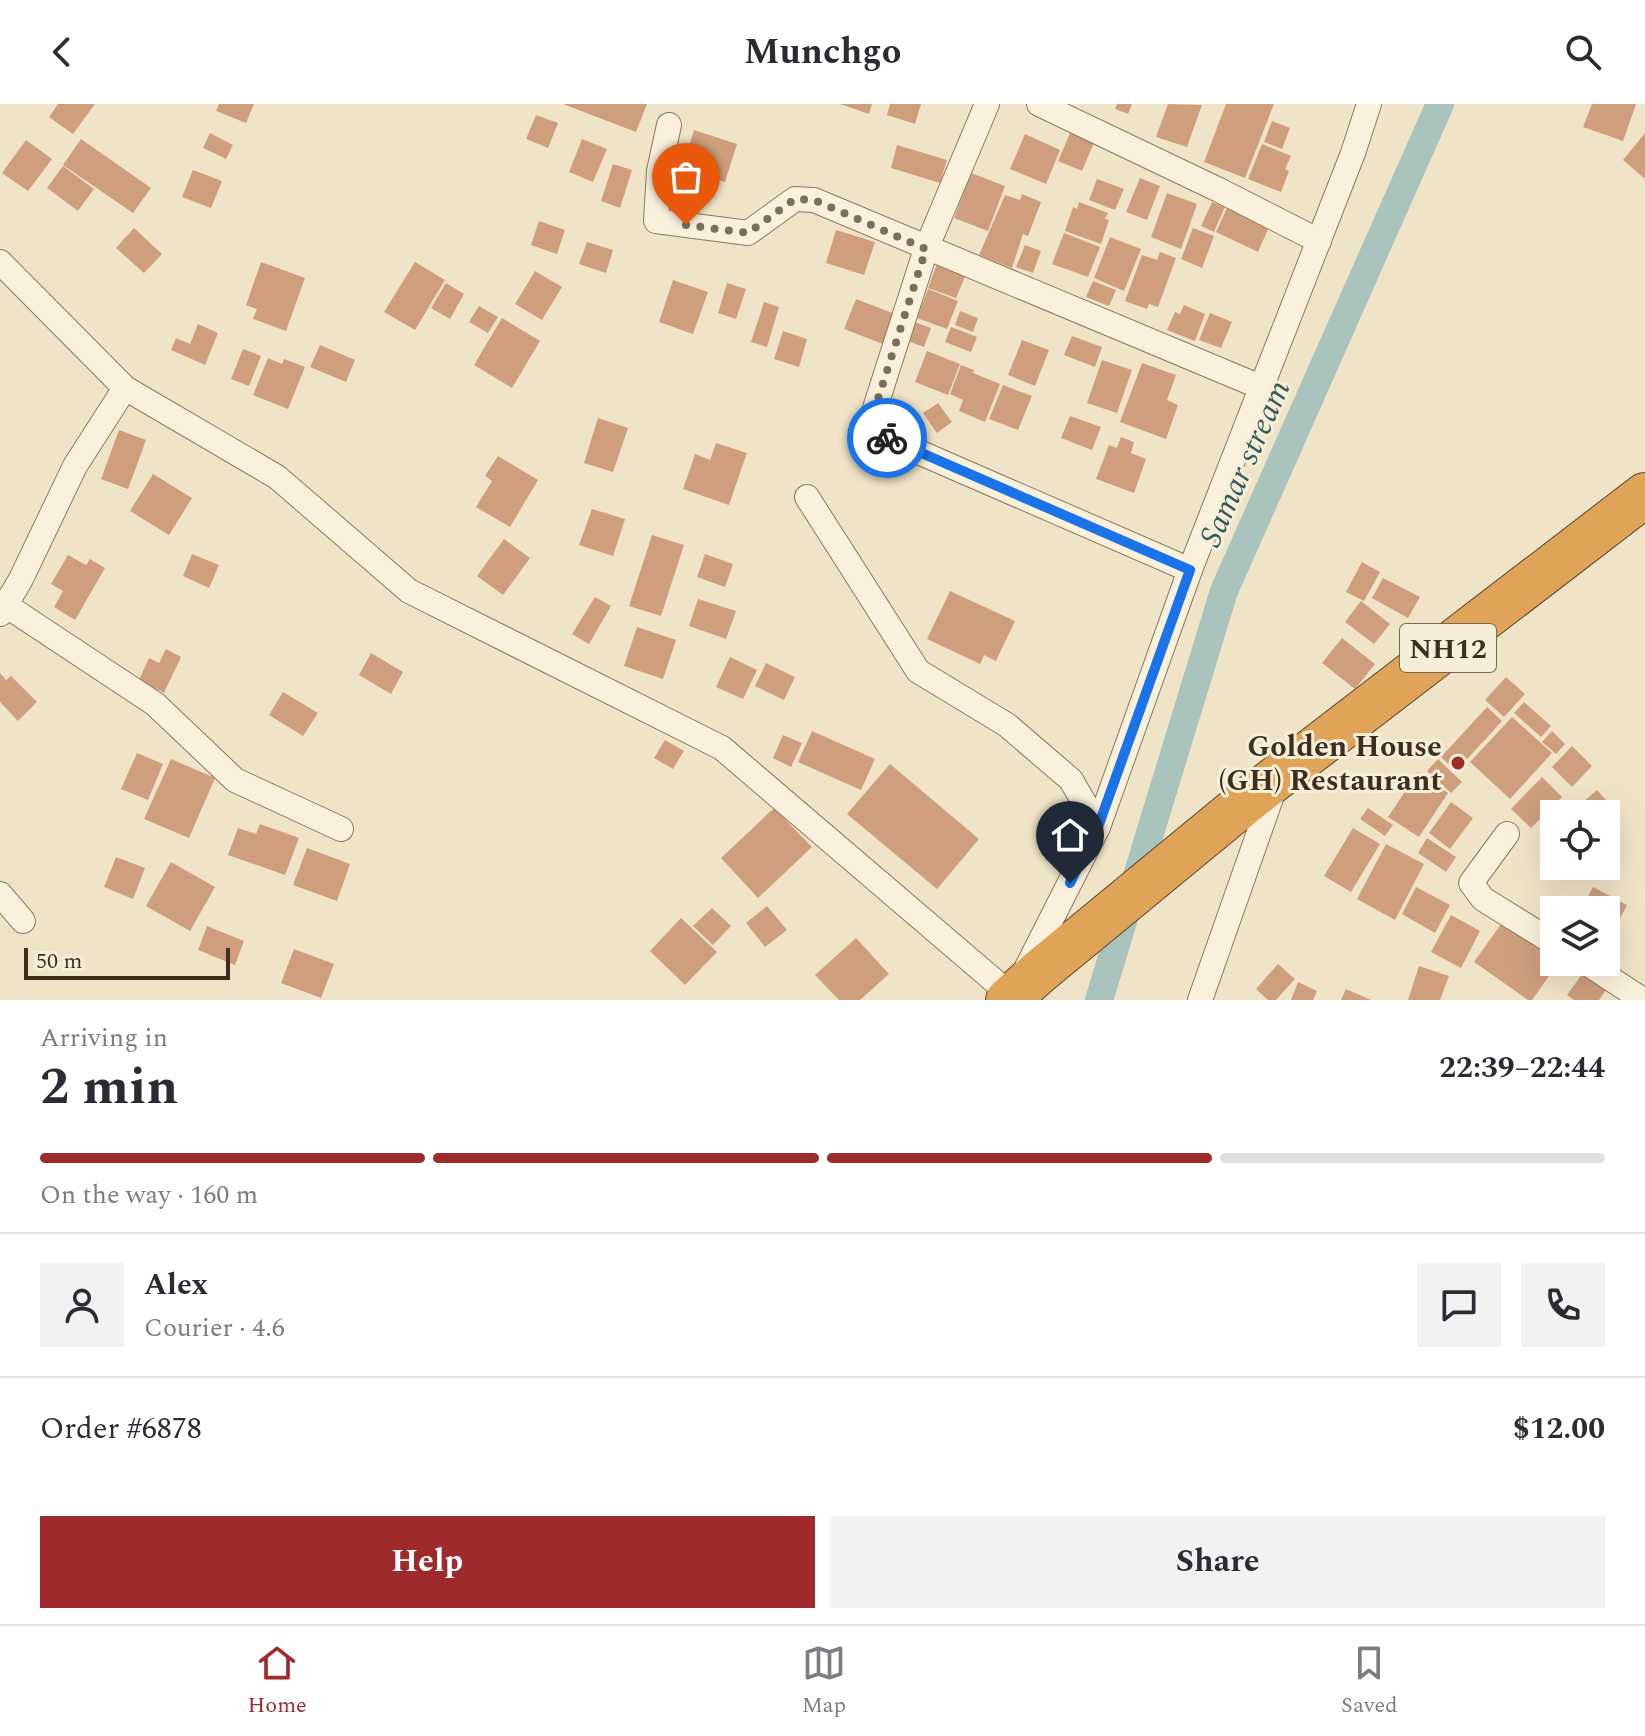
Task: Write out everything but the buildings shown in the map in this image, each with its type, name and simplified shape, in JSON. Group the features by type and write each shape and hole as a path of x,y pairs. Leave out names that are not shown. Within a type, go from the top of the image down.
{"highway":[{"name":"NH12","path":"1019,992 1263,788 1645,495"}],"street":[{"path":"987,104 926,249 868,430 1190,570"},
{"path":"1039,104 1319,241"},
{"path":"0,262 125,388 277,477 409,591 722,748 1019,992 1098,827 1190,570 1263,388 1369,104"},
{"path":"669,125 659,171 656,221 748,233 795,199 814,200 1263,388"},
{"path":"125,388 75,466 3,610 155,704 235,780 341,829"},
{"path":"807,497 918,671 1007,725 1071,780 1098,827"},
{"path":"1200,1000 1263,788"},
{"path":"1507,834 1471,883 1483,899 1540,934"},
{"path":"0,894 23,921"},
{"path":"1606,976 1643,1000"}],"waterway":[{"name":"Samar stream","path":"1099,1000 1224,591 1440,104"}],"way so far":[{"path":"686,225 748,233 795,199 814,200 926,249 868,430 887,438"}],"place":[{"name":"Golden House (GH) Restaurant","path":"1458,763"}],"route":[{"path":"887,438 1190,570 1098,827 1070,883"}]}
